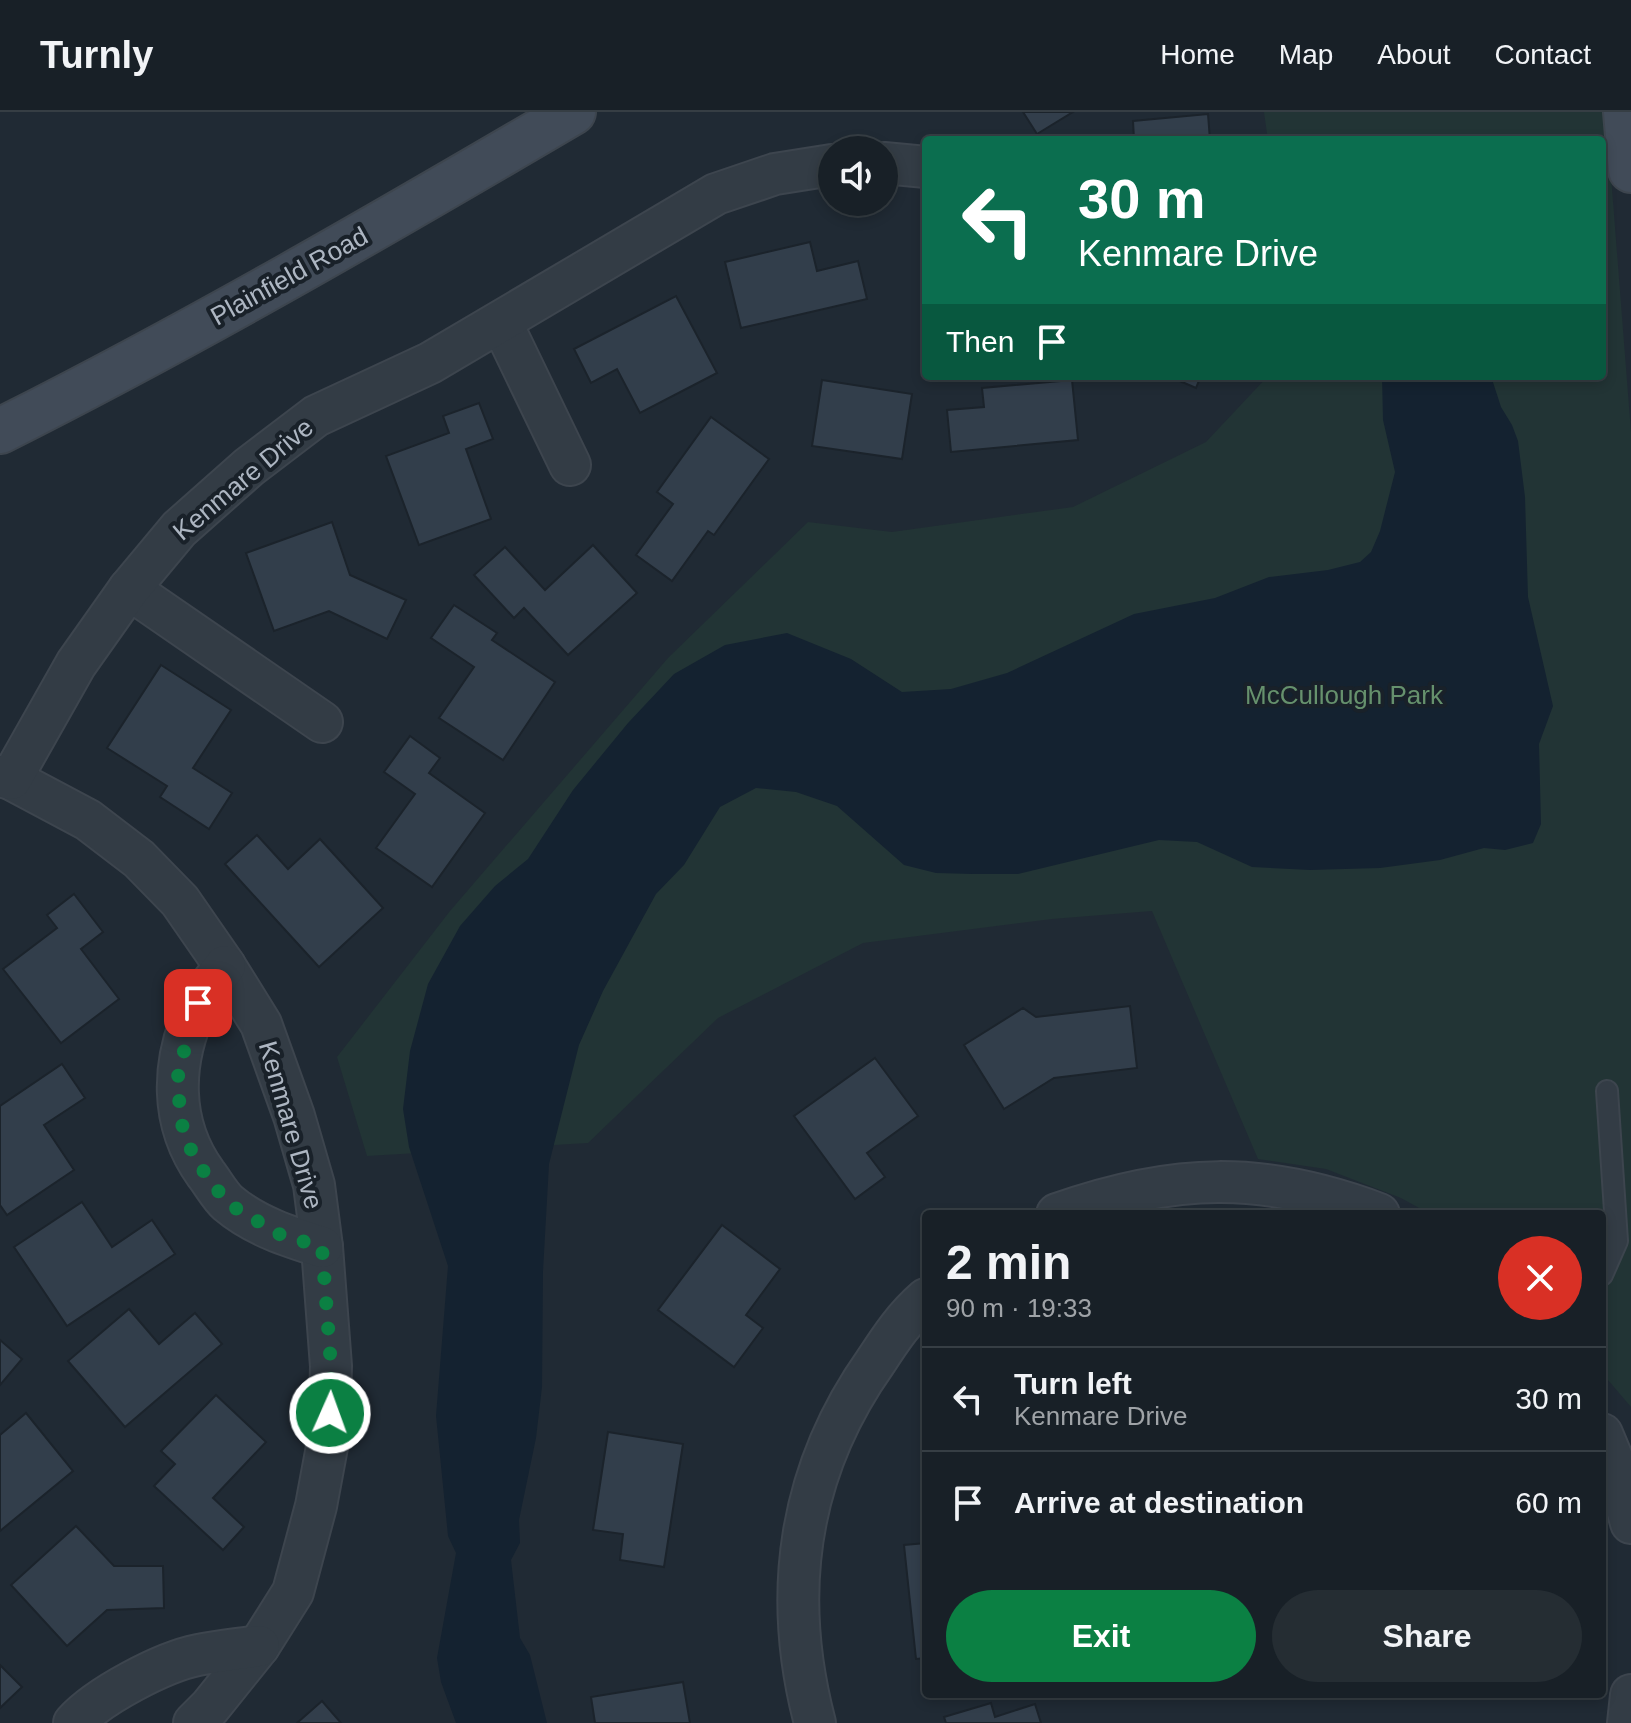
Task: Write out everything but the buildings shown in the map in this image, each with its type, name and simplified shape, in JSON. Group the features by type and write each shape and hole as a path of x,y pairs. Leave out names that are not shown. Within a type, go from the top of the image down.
{"main road":[{"name":"Plainfield Road","path":"0,431 97,383 573,112"},
{"path":"1626,112 1631,170"}],"street":[{"path":"898,164 922,167"},
{"name":"Kenmare Drive","path":"194,1723 259,1646 293,1592 316,1506 329,1436 331,1366 314,1185 294,1116 261,1024 180,901 139,859 88,820 6,777 76,664 129,589 179,529 249,467 316,416 430,363 716,194 775,174 818,167"},
{"path":"501,322 570,465"},
{"path":"129,589 322,722"},
{"name":"Kenmare Drive","path":"225,966 198,1003 187,1032 178,1072 180,1119 194,1158 227,1203 279,1234 322,1247"},
{"path":"1069,1210 1125,1192 1203,1182 1242,1182 1318,1194 1367,1210"},
{"path":"815,1723 803,1669 797,1587 805,1521 815,1481 843,1413 862,1381 909,1314 922,1303"},
{"path":"1606,1444 1631,1523"},
{"path":"74,1723 136,1679 195,1655 259,1646"},
{"path":"1628,1723 1631,1695"}],"lane":[{"path":"1606,1266 1617,1241 1607,1091"}],"green space":[{"name":"McCullough Park","path":"1264,112 1606,112 1631,432 1631,1407 1606,1378 1606,1210 1423,1210 1401,1198 1326,1169 1258,1159 1152,911 1052,919 863,943 718,1018 588,1143 367,1156 337,1057 450,911 668,658 808,522 892,532 1073,507 1206,442 1264,380 1606,380 1606,136 1267,136"}],"water":[{"path":"1382,380 1492,380 1501,407 1518,441 1525,497 1528,597 1553,706 1539,744 1541,824 1533,843 1505,850 1484,848 1440,860 1380,868 1310,870 1252,867 1197,842 1159,840 1018,874 936,873 904,865 837,806 796,792 756,788 720,807 684,865 656,894 603,991 579,1045 549,1164 543,1271 542,1387 536,1438 519,1520 520,1543 511,1560 520,1638 530,1655 547,1723 456,1723 441,1682 437,1658 456,1553 448,1536 436,1416 448,1266 409,1147 403,1109 410,1051 428,984 460,926 495,886 528,859 573,790 628,723 674,674 725,645 787,633 851,659 902,692 951,689 1007,673 1134,614 1215,598 1269,577 1328,570 1360,562 1371,552 1380,531 1395,472 1383,420"}],"route":[{"path":"198,1003 187,1032 178,1072 180,1119 194,1158 227,1203 279,1234 322,1247 331,1366 330,1413"}]}
